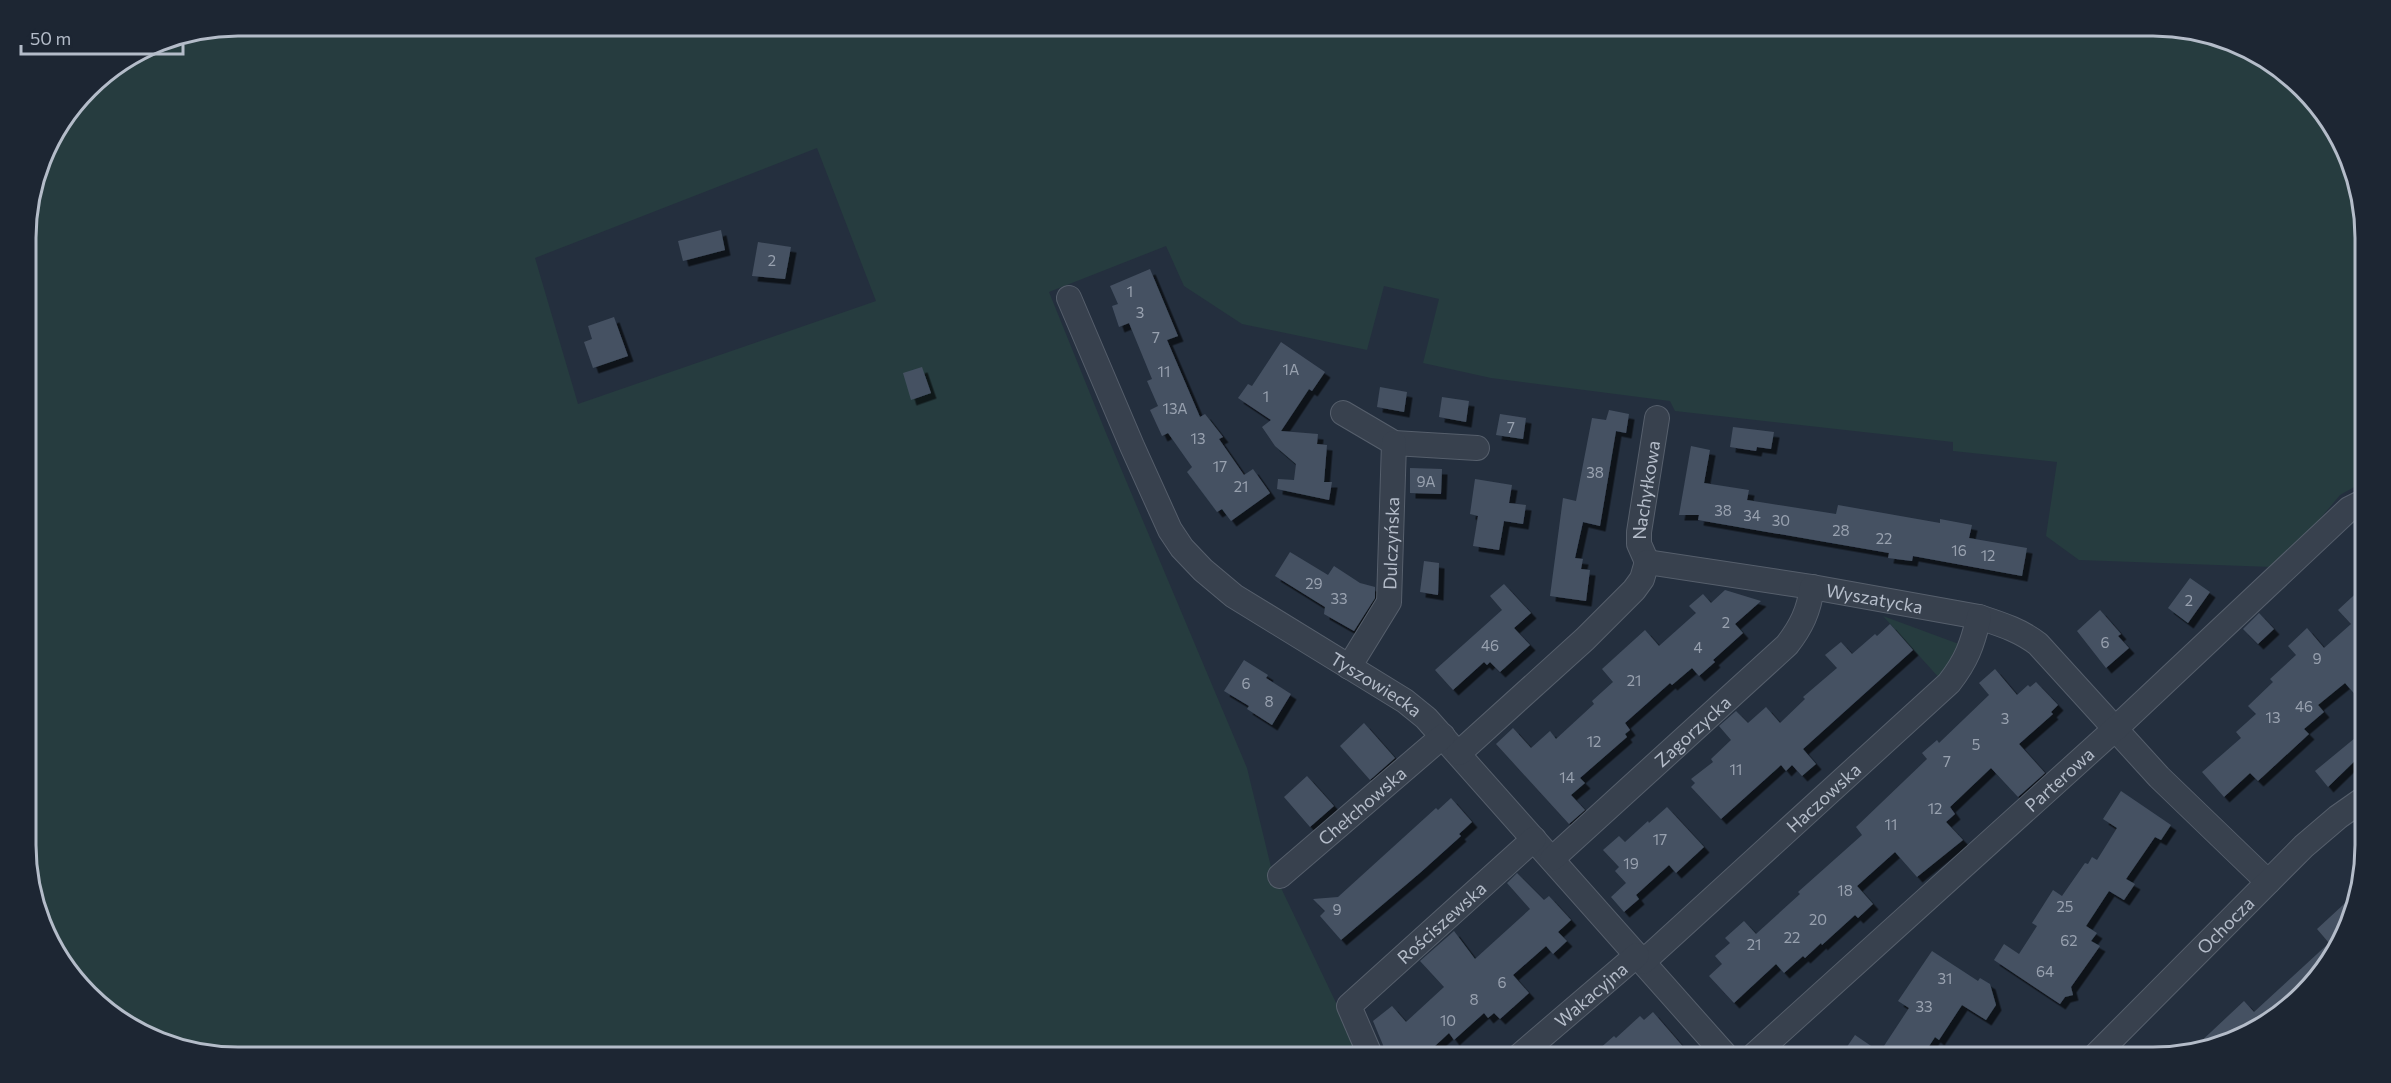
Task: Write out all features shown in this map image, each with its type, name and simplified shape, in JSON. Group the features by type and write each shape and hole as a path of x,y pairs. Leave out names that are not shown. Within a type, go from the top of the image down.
{"street":[{"name":"Tyszowiecka","path":"1069,298 1132,446 1170,530 1182,548 1203,570 1234,596 1405,701 1451,744 1718,1047"},
{"path":"1344,413 1394,443 1477,448"},
{"name":"Nachyłkowa","path":"1647,562 1639,544 1639,532 1657,418"},
{"name":"Dulczyńska","path":"1349,668 1389,602 1394,443"},
{"name":"Parterowa","path":"1763,1047 2115,729 2349,509 2355,506"},
{"path":"1451,744 1584,639 1634,590 1642,579 1647,562"},
{"name":"Wyszatycka","path":"1647,562 1812,587 1979,617 2018,631 2038,644 2159,777 2268,882"},
{"name":"Zagorzycka","path":"1552,859 1787,645 1800,629 1806,615 1812,587"},
{"name":"Haczowska","path":"1640,959 1949,683 1963,665 1972,647 1979,617"},
{"name":"Chełchowska","path":"1280,876 1451,744"},
{"name":"Ochocza","path":"2104,1047 2304,846 2355,806"},
{"name":"Rościszewska","path":"1367,1047 1349,1006 1534,839"},
{"name":"Wakacyjna","path":"1530,1047 1640,959"}],"green space":[{"path":"225,36 2153,36 2192,40 2230,51 2276,78 2296,95 2313,115 2340,161 2353,212 2355,238 2355,487 2340,495 2314,526 2272,567 2079,560 2046,536 2057,462 1953,451 1953,442 1675,411 1670,401 1491,378 1423,363 1439,299 1384,286 1367,350 1242,324 1184,286 1166,246 1049,292 1247,768 1271,867 1357,1047 238,1047 186,1040 161,1032 137,1020 95,988 63,946 51,922 38,871 36,845 36,225 43,186 51,161 63,137 95,95 137,63 161,51 186,43","holes":["817,148 876,301 578,404 535,258"]},
{"path":"1883,616 1967,647 1942,681"}],"building":[{"path":"721,230 725,250 683,261 678,241"},
{"path":"758,242 791,247 785,279 752,276"},
{"path":"1150,269 1178,336 1167,340 1200,417 1205,414 1223,437 1219,439 1244,475 1253,469 1270,493 1231,521 1222,509 1217,512 1187,472 1192,467 1168,433 1162,436 1150,410 1158,406 1147,381 1152,379 1129,323 1119,327 1112,306 1118,304 1110,286"},
{"path":"614,317 628,356 593,368 584,342 592,339 588,326"},
{"path":"1281,342 1325,372 1312,391 1309,389 1281,431 1318,434 1317,444 1327,445 1324,482 1332,482 1329,500 1277,489 1278,479 1294,480 1296,464 1275,446 1262,427 1271,420 1238,398 1248,384 1252,386"},
{"path":"922,367 931,393 911,400 903,373"},
{"path":"1380,387 1407,392 1404,412 1377,407"},
{"path":"1442,397 1469,401 1466,422 1439,417"},
{"path":"1609,410 1629,414 1626,433 1616,431 1600,526 1583,522 1575,558 1583,559 1581,569 1590,570 1586,601 1550,596 1563,498 1576,501 1592,418 1606,420"},
{"path":"1500,414 1526,418 1523,439 1496,435"},
{"path":"1733,427 1774,432 1771,449 1757,447 1756,451 1730,447"},
{"path":"1691,446 1710,450 1704,483 1749,490 1747,500 1836,514 1838,505 1940,523 1940,519 1972,525 1969,538 2027,548 2022,576 1913,556 1912,561 1888,558 1889,553 1698,520 1699,515 1679,515"},
{"path":"1410,468 1442,469 1441,494 1410,493"},
{"path":"1475,479 1512,485 1509,503 1526,505 1523,524 1504,521 1499,550 1473,546 1478,516 1470,514"},
{"path":"1290,552 1328,575 1334,566 1360,583 1375,587 1375,598 1354,631 1324,614 1325,607 1275,576"},
{"path":"1424,561 1439,563 1438,595 1420,592"},
{"path":"2190,578 2210,592 2188,623 2168,608"},
{"path":"1504,584 1531,613 1514,628 1530,645 1500,672 1490,662 1487,665 1484,662 1453,690 1435,670 1502,610 1490,596"},
{"path":"1725,590 1761,601 1735,624 1743,633 1699,676 1692,668 1672,685 1670,683 1625,723 1630,730 1625,734 1627,737 1580,778 1585,783 1571,795 1585,810 1569,824 1496,744 1513,728 1531,748 1550,731 1556,739 1594,704 1592,701 1613,682 1602,669 1645,630 1659,646 1696,613 1689,606 1703,594 1711,603"},
{"path":"2355,594 2355,694 2345,683 2318,705 2324,712 2304,729 2309,734 2258,781 2250,773 2224,797 2202,772 2241,738 2236,732 2256,714 2248,706 2273,682 2270,679 2296,655 2288,646 2307,628 2324,648 2351,624 2338,610"},
{"path":"2100,610 2121,634 2118,636 2129,648 2106,668 2077,631"},
{"path":"2259,613 2274,629 2258,644 2243,629"},
{"path":"1890,624 1913,650 1803,749 1816,764 1802,776 1792,765 1786,771 1781,765 1721,819 1691,787 1695,783 1691,779 1713,762 1711,759 1731,740 1719,726 1736,711 1748,723 1766,707 1780,723 1805,699 1803,697 1837,668 1825,655 1841,642 1852,654"},
{"path":"1244,660 1268,675 1266,678 1291,694 1272,725 1247,709 1249,706 1224,691"},
{"path":"1995,669 2017,695 2028,685 2030,687 2036,682 2058,705 2051,712 2053,714 2019,744 2045,773 2018,797 1991,768 1950,807 1955,814 1946,822 1963,840 1917,877 1895,852 1857,886 1873,904 1858,918 1855,915 1822,945 1821,943 1805,958 1803,956 1784,973 1776,964 1734,1003 1709,976 1722,964 1715,956 1730,943 1725,938 1744,921 1756,934 1800,894 1798,892 1862,835 1856,827 1927,759 1922,753 1937,740 1939,743 1989,695 1979,683"},
{"path":"1364,723 1395,758 1370,780 1340,746"},
{"path":"2355,738 2355,761 2328,787 2315,771"},
{"path":"1307,776 1334,806 1310,827 1284,797"},
{"path":"2121,791 2171,825 2161,840 2155,837 2126,879 2135,884 2124,900 2109,891 2086,926 2097,933 2091,941 2100,946 2071,987 2073,995 2065,997 2060,1004 1994,960 2004,944 2019,954 2037,926 2032,923 2053,890 2062,896 2085,863 2088,864 2092,857 2097,860 2117,828 2103,819"},
{"path":"1451,798 1472,822 1459,834 1461,836 1341,940 1320,916 1325,911 1313,899 1338,897 1436,808 1438,810"},
{"path":"1667,807 1704,847 1676,873 1669,865 1636,895 1639,899 1624,912 1611,897 1626,883 1615,871 1619,867 1603,850 1619,836 1625,842"},
{"path":"1517,873 1544,900 1549,896 1571,920 1558,932 1567,941 1553,954 1546,946 1513,975 1529,993 1500,1019 1494,1013 1488,1018 1484,1013 1454,1040 1449,1033 1434,1047 1384,1047 1373,1021 1392,1006 1406,1022 1444,987 1420,961 1454,931 1475,959 1530,909 1507,883"},
{"path":"2346,902 2340,922 2328,946 2296,988 2254,1020 2202,1040 2244,1001 2254,1012 2329,943 2317,929"},
{"path":"1932,951 1978,981 1980,978 1990,984 1996,1005 1986,1020 1962,1005 1939,1040 1935,1037 1928,1047 1883,1047 1909,1008 1898,1001"},
{"path":"1653,1012 1683,1047 1601,1047 1614,1036 1616,1038 1640,1016 1644,1020"},
{"path":"1855,1035 1873,1047 1847,1047"}]}
